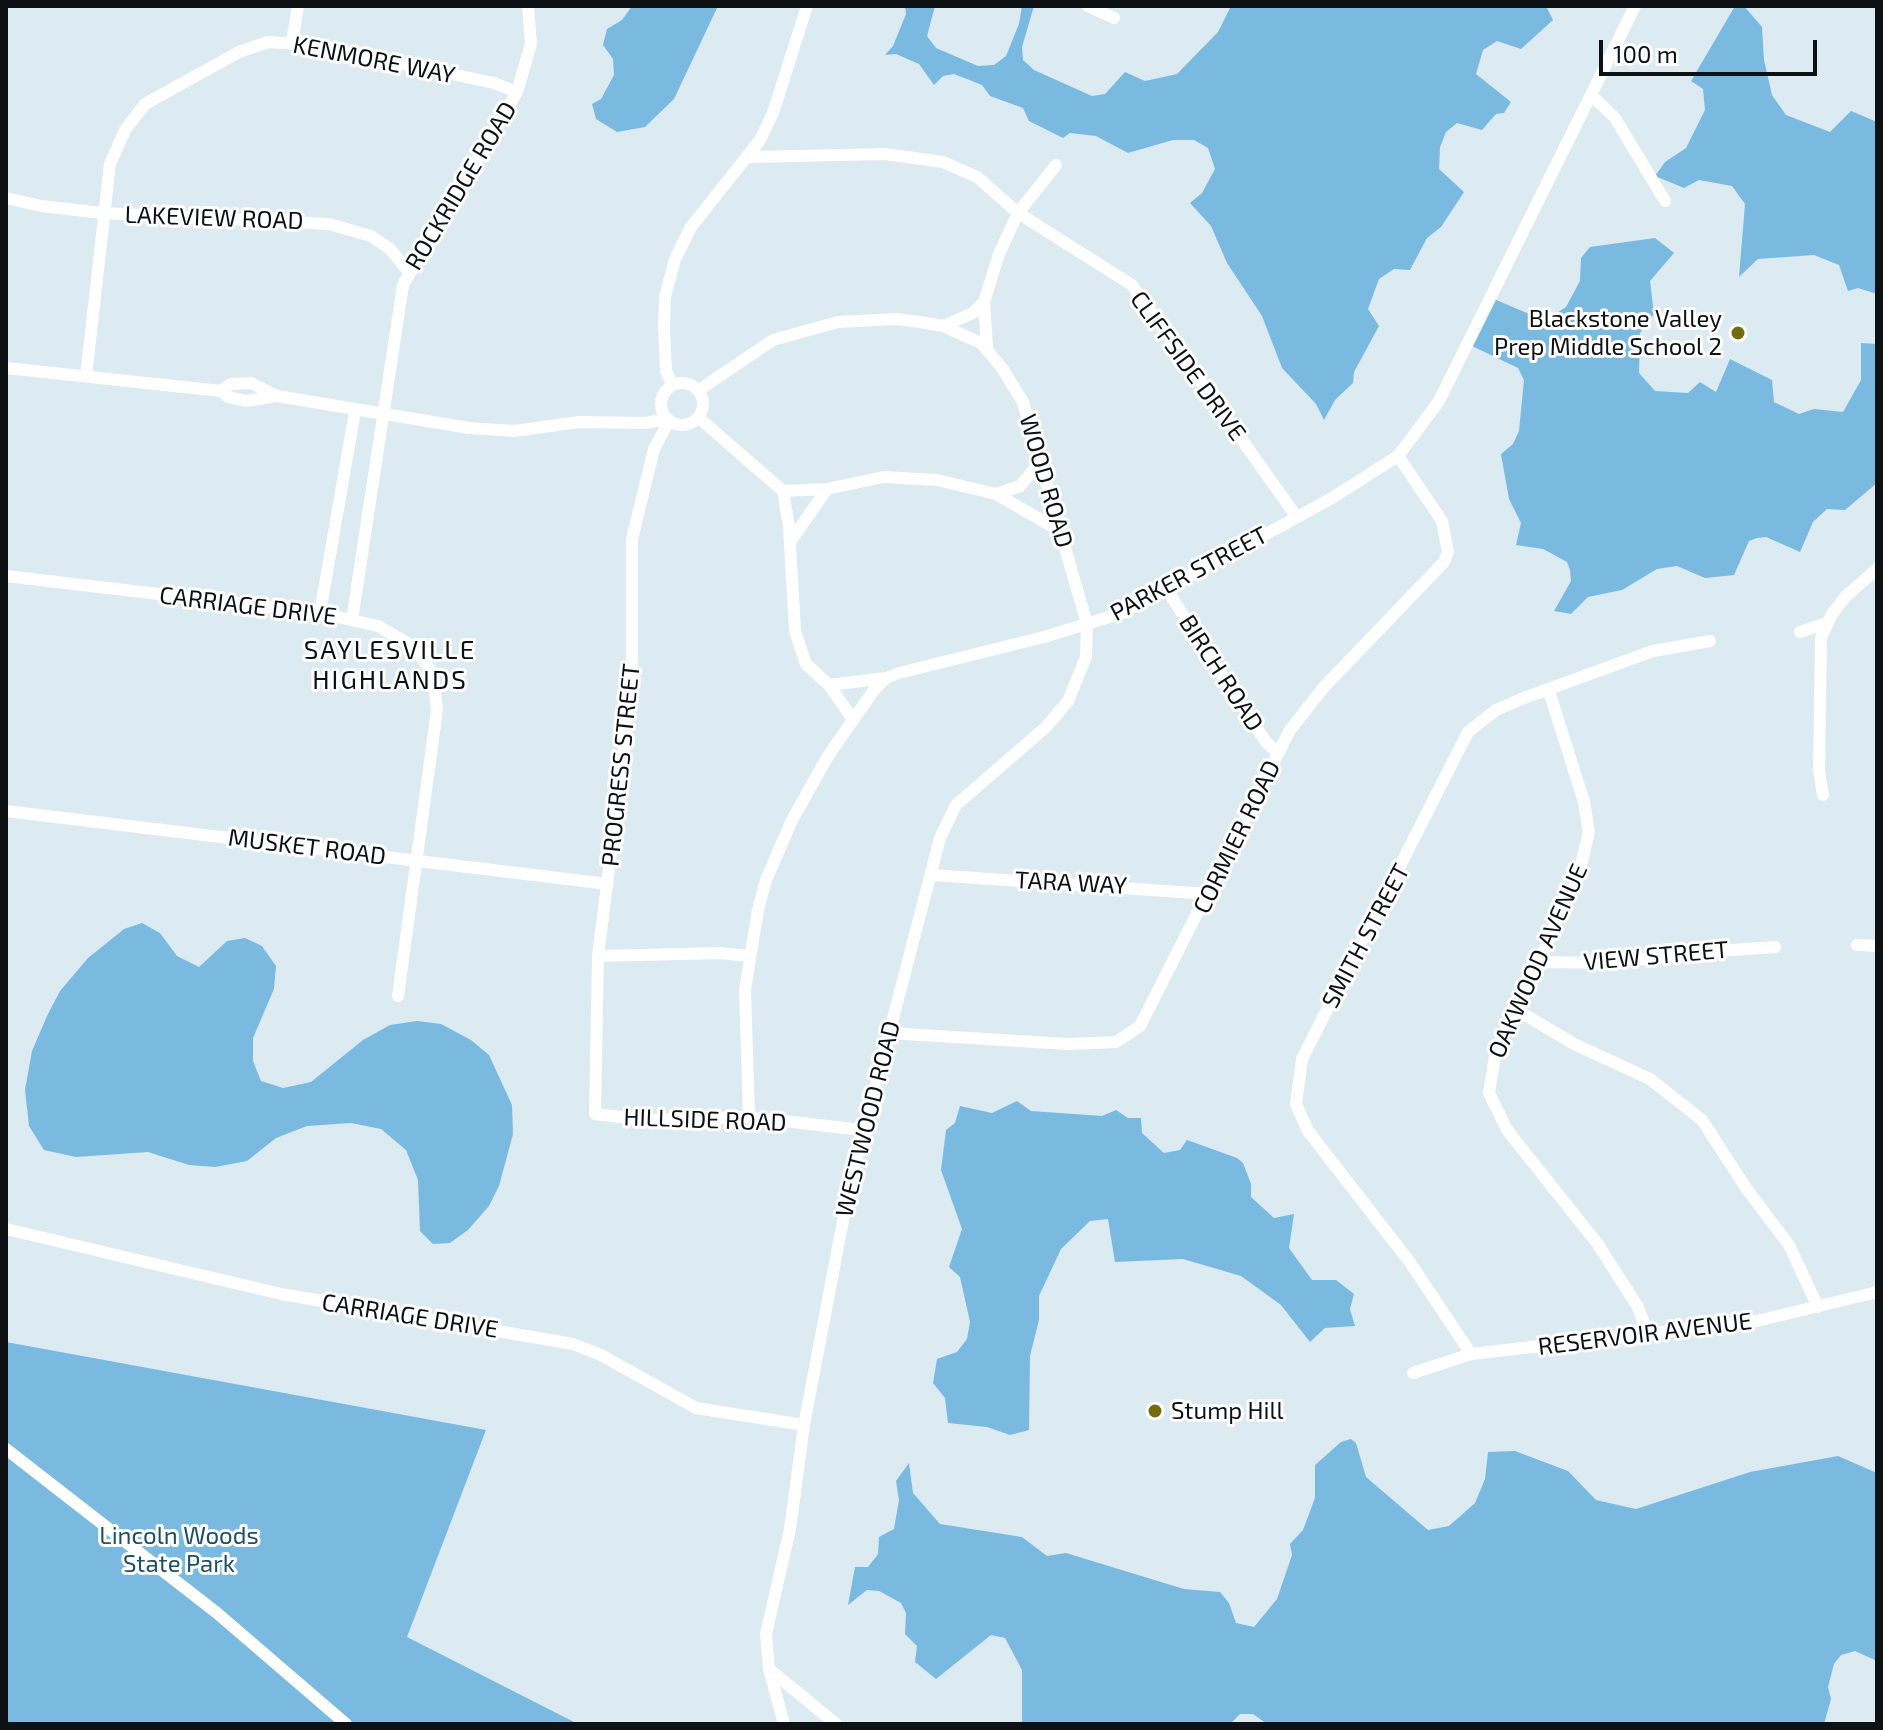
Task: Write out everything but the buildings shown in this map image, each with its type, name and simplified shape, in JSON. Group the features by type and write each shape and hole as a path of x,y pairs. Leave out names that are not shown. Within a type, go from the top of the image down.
{"street":[{"path":"292,42 298,6"},
{"name":"ROCKRIDGE ROAD","path":"352,620 408,271 517,92 531,44 528,6"},
{"path":"672,384 666,371 664,329 665,297 675,259 698,218 750,157 773,113 807,6"},
{"path":"1088,6 1114,18"},
{"name":"PARKER STREET","path":"829,685 886,678 1122,613 1357,483 1398,456 1439,401 1635,6"},
{"name":"KENMORE WAY","path":"86,376 102,213 115,147 145,104 256,44 292,42 494,83 517,92"},
{"path":"1591,95 1615,118 1665,201"},
{"name":"CLIFFSIDE DRIVE","path":"750,157 863,153 943,162 977,177 1018,213 1132,285 1296,516"},
{"path":"699,390 773,340 814,326 896,319 943,326 987,347 984,302 999,254 1018,213 1056,165"},
{"name":"LAKEVIEW ROAD","path":"6,198 41,206 102,213 329,224 371,236 390,249 408,271"},
{"path":"943,326 973,313 984,302"},
{"name":"WOOD ROAD","path":"987,347 1019,394 1087,624"},
{"path":"6,368 221,391 228,397 246,401 277,396 469,428 514,431 589,421 646,423 667,420 683,426 699,418 704,401 699,390 680,382 672,384 663,394 661,409 667,420"},
{"path":"320,613 355,411"},
{"path":"699,418 783,491 790,542 795,631 806,664 829,685 852,718"},
{"name":"PROGRESS STREET","path":"595,1114 598,956 632,685 633,528 654,449 667,420"},
{"name":"CORMIER ROAD","path":"889,1033 1067,1044 1125,1039 1140,1026 1278,753 1308,707 1435,574 1448,552 1442,521 1398,456"},
{"path":"996,494 1020,486 1041,461"},
{"path":"783,491 827,489 883,477 911,477 996,494 1060,531"},
{"path":"790,542 827,489"},
{"path":"1823,795 1819,771 1818,672 1821,638 1827,623 1846,596 1877,569"},
{"name":"CARRIAGE DRIVE","path":"6,576 320,613 378,626 405,639 425,659 433,674 437,710 398,996"},
{"name":"BIRCH ROAD","path":"1167,590 1266,742 1278,753"},
{"path":"1800,632 1827,623"},
{"name":"WESTWOOD ROAD","path":"784,1724 769,1669 766,1634 790,1529 804,1425 862,1130 940,838 956,805 1046,727 1068,701 1083,668 1087,624"},
{"name":"SMITH STREET","path":"1471,1354 1409,1261 1308,1131 1296,1104 1297,1079 1311,1039 1423,827 1468,732 1496,710 1653,651 1710,641"},
{"path":"749,1117 745,990 758,910 792,820 852,718 886,678"},
{"name":"OAKWOOD AVENUE","path":"1549,691 1584,802 1589,832 1577,881 1515,1009 1491,1069 1491,1099 1507,1130 1597,1243 1638,1307 1647,1332"},
{"name":"MUSKET ROAD","path":"6,811 608,884"},
{"name":"TARA WAY","path":"932,875 1192,890 1209,894"},
{"path":"1857,945 1877,946"},
{"name":"VIEW STREET","path":"1538,962 1616,963 1775,947"},
{"path":"598,956 720,953 749,956"},
{"path":"1515,1009 1574,1044 1650,1079 1702,1120 1727,1161 1789,1245 1818,1307"},
{"name":"HILLSIDE ROAD","path":"595,1114 646,1120 749,1117 862,1130"},
{"name":"CARRIAGE DRIVE","path":"6,1229 281,1294 573,1344 601,1355 696,1408 804,1425"},
{"name":"RESERVOIR AVENUE","path":"1413,1373 1471,1354 1757,1321 1877,1292"},
{"path":"6,1449 217,1613 346,1724"},
{"path":"769,1669 836,1724"}],"green space":[{"path":"632,6 718,6 674,99 645,127 617,132 596,119 592,104 601,99 614,75 613,59 603,45 607,29 622,20"},
{"path":"905,6 935,6 927,36 936,48 978,66 994,65 1006,56 1019,24 1022,6 1034,6 1022,47 1023,60 1034,70 1092,96 1105,94 1125,72 1145,81 1177,74 1218,32 1231,6 1546,6 1553,20 1521,49 1497,41 1483,50 1476,74 1511,102 1504,113 1496,114 1482,130 1457,123 1446,132 1440,147 1439,169 1464,192 1441,227 1427,238 1410,270 1394,269 1379,279 1368,309 1379,326 1354,372 1353,383 1335,400 1324,420 1316,404 1282,368 1262,316 1227,263 1211,226 1190,203 1202,193 1215,169 1208,148 1194,140 1173,140 1128,153 1096,136 1070,133 1063,138 1029,121 1023,108 990,96 982,85 954,74 943,76 934,85 919,64 896,54 885,55 893,46 906,14"},
{"path":"1735,6 1744,6 1762,27 1764,60 1772,95 1786,115 1830,132 1851,111 1877,122 1877,294 1858,288 1848,291 1839,265 1814,255 1758,259 1739,277 1745,204 1732,186 1699,180 1684,188 1655,176 1665,162 1686,148 1705,110 1703,89 1691,81"},
{"path":"1655,238 1674,253 1650,281 1654,314 1640,333 1639,373 1655,391 1688,393 1700,382 1716,392 1730,359 1772,380 1774,402 1799,414 1814,409 1843,412 1861,380 1861,343 1877,344 1877,483 1845,510 1827,509 1813,522 1800,552 1766,537 1757,538 1749,541 1734,575 1705,578 1677,566 1657,569 1622,590 1588,597 1571,614 1554,611 1571,581 1570,570 1567,562 1543,549 1516,545 1521,523 1509,499 1501,454 1513,444 1519,431 1524,380 1518,368 1472,346 1494,299 1534,316 1555,314 1566,307 1580,281 1581,258 1590,247"},
{"path":"142,923 160,933 177,956 199,967 227,941 245,938 262,946 276,966 274,989 253,1038 253,1061 261,1081 283,1088 311,1082 363,1040 390,1025 417,1021 441,1024 471,1040 489,1055 512,1105 513,1134 499,1186 489,1206 468,1230 450,1243 433,1244 420,1231 418,1180 406,1150 381,1129 351,1123 307,1126 276,1138 247,1161 215,1167 189,1165 148,1152 76,1157 44,1150 29,1126 25,1090 32,1051 47,1016 60,991 88,958 124,929"},
{"path":"1017,1101 1031,1111 1102,1116 1116,1110 1128,1118 1141,1118 1142,1133 1164,1153 1180,1150 1187,1140 1237,1158 1243,1163 1251,1184 1251,1197 1274,1218 1294,1214 1289,1248 1312,1280 1336,1280 1354,1294 1350,1309 1355,1326 1325,1328 1310,1342 1281,1305 1241,1276 1183,1259 1115,1262 1108,1219 1090,1221 1061,1249 1039,1296 1039,1320 1030,1356 1029,1430 1010,1435 987,1427 948,1423 945,1398 933,1383 937,1359 957,1352 967,1339 970,1322 960,1277 949,1267 962,1229 941,1170 946,1130 955,1123 960,1106 992,1113"},
{"name":"Lincoln Woods State Park","path":"6,1342 486,1430 407,1637 578,1724 6,1724"},
{"path":"1351,1439 1356,1443 1366,1477 1428,1530 1449,1526 1475,1503 1485,1479 1488,1452 1515,1451 1568,1471 1596,1500 1636,1509 1750,1472 1838,1456 1877,1473 1877,1661 1855,1651 1841,1655 1834,1664 1828,1687 1831,1699 1824,1724 1267,1724 1253,1714 1240,1714 1230,1724 1022,1724 1022,1670 1005,1638 991,1635 936,1679 915,1662 917,1646 905,1634 906,1613 901,1603 879,1591 867,1590 848,1605 855,1567 868,1567 878,1554 879,1537 894,1529 899,1500 896,1481 909,1463 913,1493 940,1524 1022,1537 1047,1556 1066,1553 1184,1589 1220,1592 1229,1603 1236,1623 1254,1627 1277,1599 1292,1555 1290,1544 1303,1530 1315,1498 1315,1465 1341,1442"}],"place":[{"name":"Blackstone Valley Prep Middle School 2","path":"1738,333"},
{"name":"Stump Hill","path":"1155,1411"}],"district":[{"name":"SAYLESVILLE HIGHLANDS","path":"390,665"}]}
